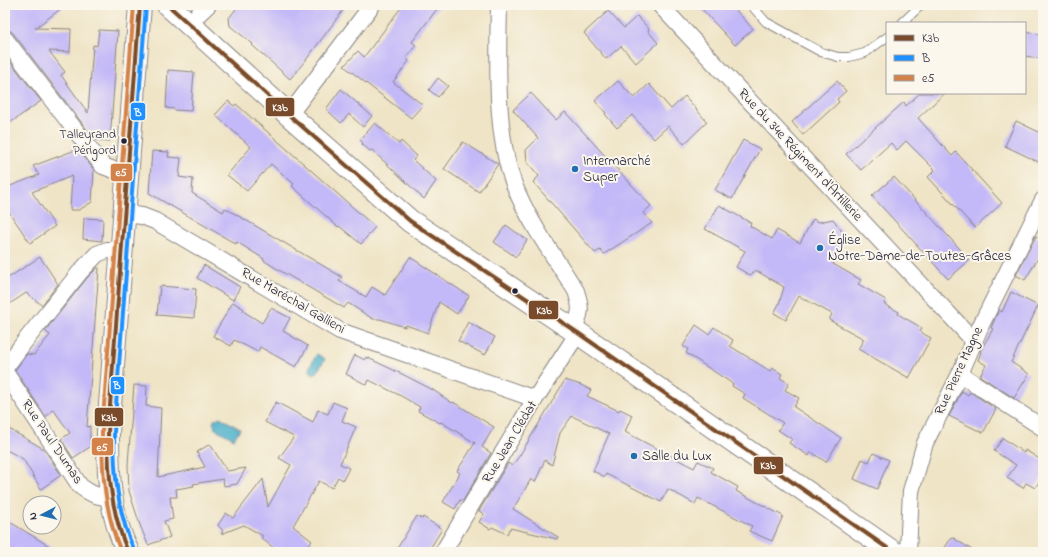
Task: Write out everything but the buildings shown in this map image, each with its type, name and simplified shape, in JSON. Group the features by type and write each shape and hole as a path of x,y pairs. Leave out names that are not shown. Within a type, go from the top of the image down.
{"street":[{"path":"128,552 117,524 110,497 108,432 140,5"},
{"path":"168,5 289,115 410,221 576,332 893,552"},
{"path":"188,24 208,5"},
{"path":"289,115 372,5"},
{"name":"Rue Jean Clédat","path":"443,552 576,332 580,316 580,304 576,291 528,215 517,193 508,165 500,104 499,5"},
{"name":"Rue du 34e Régiment d'Artillerie","path":"660,5 974,341"},
{"path":"5,39 103,166 118,171 128,172"},
{"name":"Rue Pierre Magne","path":"908,552 911,491 925,443 960,374 974,341 1038,225 1043,200"},
{"name":"Rue Maréchal Gallieni","path":"125,214 142,216 155,221 340,331 536,399"},
{"path":"5,368 80,272 97,254 107,250 122,251"},
{"name":"Rue Paul Dumas","path":"5,372 80,486 90,493 101,497 110,497"},
{"path":"960,374 1043,428"}],"lane":[{"path":"751,5 766,22 821,52 848,57 865,53 886,38"},
{"path":"903,22 921,5"}],"water":[{"path":"317,354 325,359 317,372 313,374 309,368"},
{"path":"220,417 240,429 234,439 214,428 214,420"}],"transit line":[{"name":"e5","path":"121,552 111,523 108,508 104,478 102,432 134,5"},
{"name":"K3b","path":"128,552 114,508 110,478 108,432 140,5"},
{"name":"B","path":"134,550 120,506 116,477 114,432 146,5"},
{"name":"K3b","path":"168,5 289,115 410,221 578,333 893,552"}],"place":[{"name":"Talleyrand Périgord","path":"124,141"},
{"name":"Intermarché Super","path":"575,169"},
{"name":"Église Notre-Dame-de-Toutes-Grâces","path":"820,248"},
{"name":"Salle du Lux","path":"634,456"}]}
